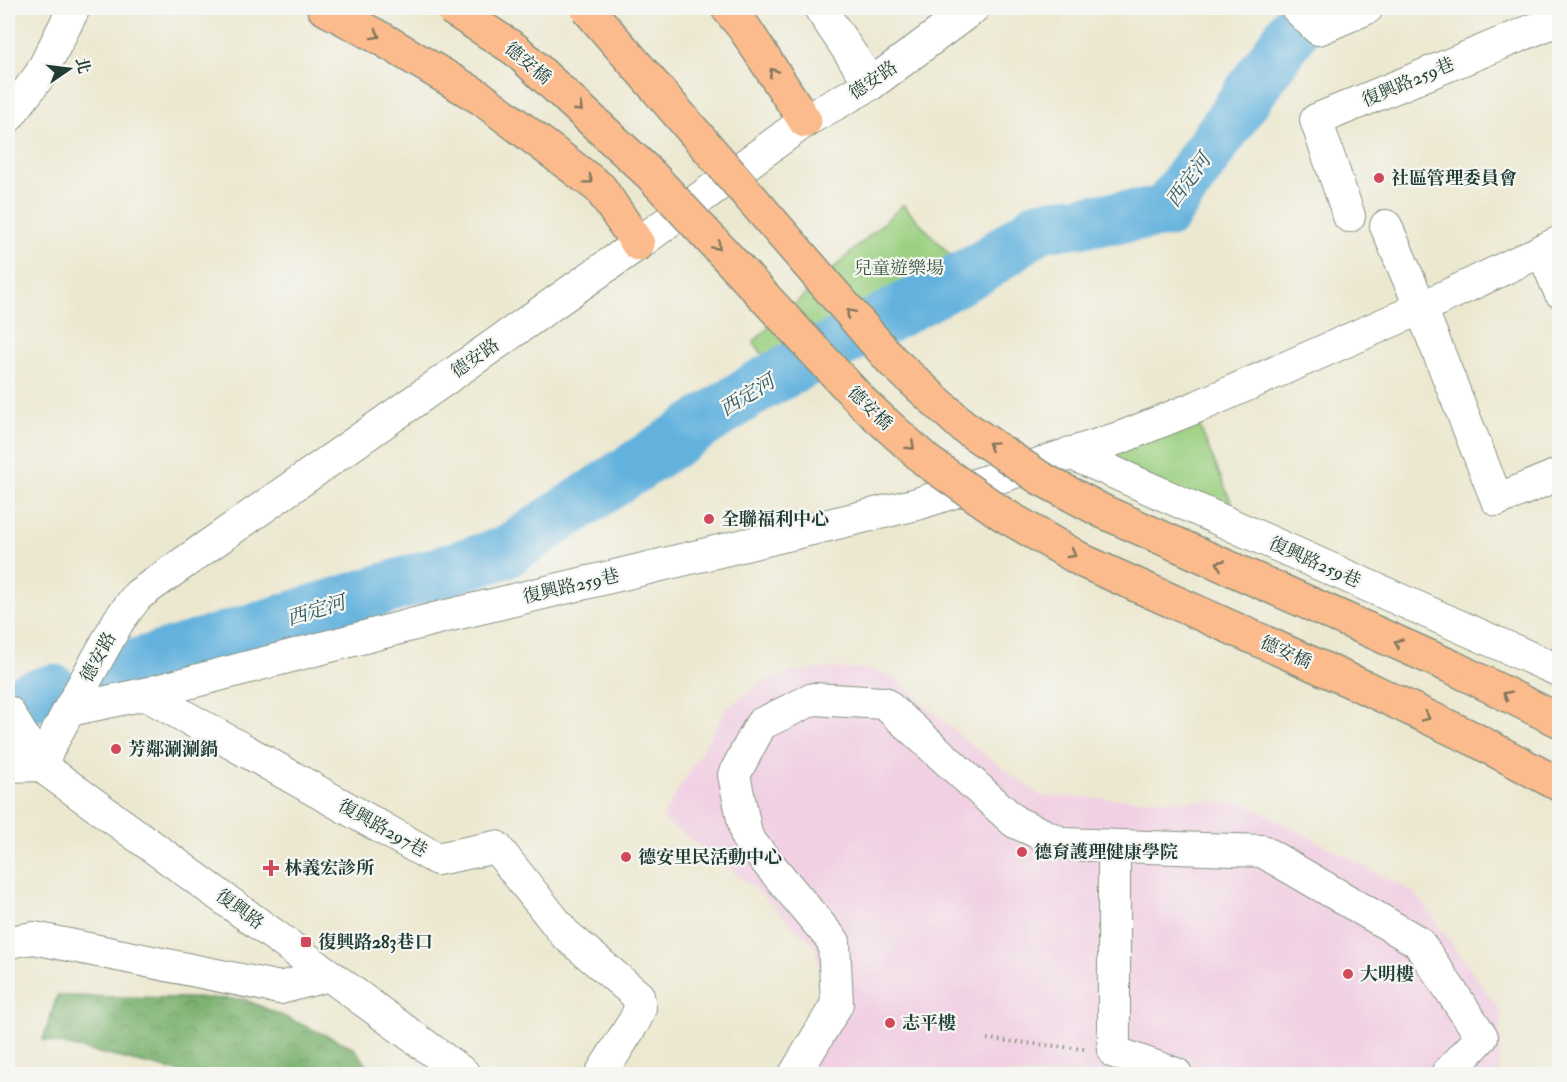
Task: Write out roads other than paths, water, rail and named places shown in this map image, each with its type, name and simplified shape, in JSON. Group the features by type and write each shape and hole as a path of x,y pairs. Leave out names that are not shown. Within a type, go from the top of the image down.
{"main road":[{"path":"324,8 462,86 509,119 600,188 638,244"},
{"name":"德安橋","path":"451,8 516,50 651,174 865,405 928,462 1004,515 1085,562 1373,691 1560,785"},
{"path":"587,8 892,361 963,426 1040,478 1104,512 1452,667 1560,722"},
{"path":"728,8 745,29 805,121"}],"street":[{"path":"8,117 40,75 74,8"},
{"path":"820,8 871,84"},
{"name":"德安路","path":"40,765 118,620 138,595 638,244 805,121 871,84 973,8"},
{"path":"1297,8 1318,29 1367,8"},
{"name":"復興路259巷","path":"1349,216 1316,120 1560,19"},
{"path":"1386,226 1422,308 1497,500 1560,474"},
{"name":"復興路259巷","path":"69,710 145,694 438,618 917,504 1122,437 1199,406 1422,308 1551,246 1560,292"},
{"name":"復興路259巷","path":"1070,453 1560,670"},
{"name":"復興路297巷","path":"145,694 437,858 496,848 565,934 638,996 640,1008 635,1020 602,1074"},
{"path":"795,1074 837,1004 834,942 747,838 734,776 762,724 813,699 884,703 1016,822 1064,844 1262,850 1418,942 1482,1037 1447,1074"},
{"path":"8,712 40,765 8,766"},
{"name":"復興路","path":"40,765 465,1074"},
{"path":"1114,846 1114,1052 1176,1074"},
{"path":"8,942 34,938 280,988 330,975"}],"waterway":[{"name":"西定河","path":"118,670 506,552 757,387 985,265 1040,226 1166,212 1296,26"},
{"name":"西定河","path":"26,698 53,690"}],"place":[{"name":"社區管理委員會","path":"1379,178"},
{"name":"全聯福利中心","path":"709,519"},
{"name":"芳鄰涮涮鍋","path":"116,749"},
{"name":"德育護理健康學院","path":"1022,852"},
{"name":"德安里民活動中心","path":"626,857"},
{"name":"林義宏診所","path":"271,868"},
{"name":"復興路283巷口","path":"306,942"},
{"name":"大明樓","path":"1348,974"},
{"name":"志平樓","path":"890,1023"}],"park label":[{"name":"兒童遊樂場","path":"899,268"}]}
